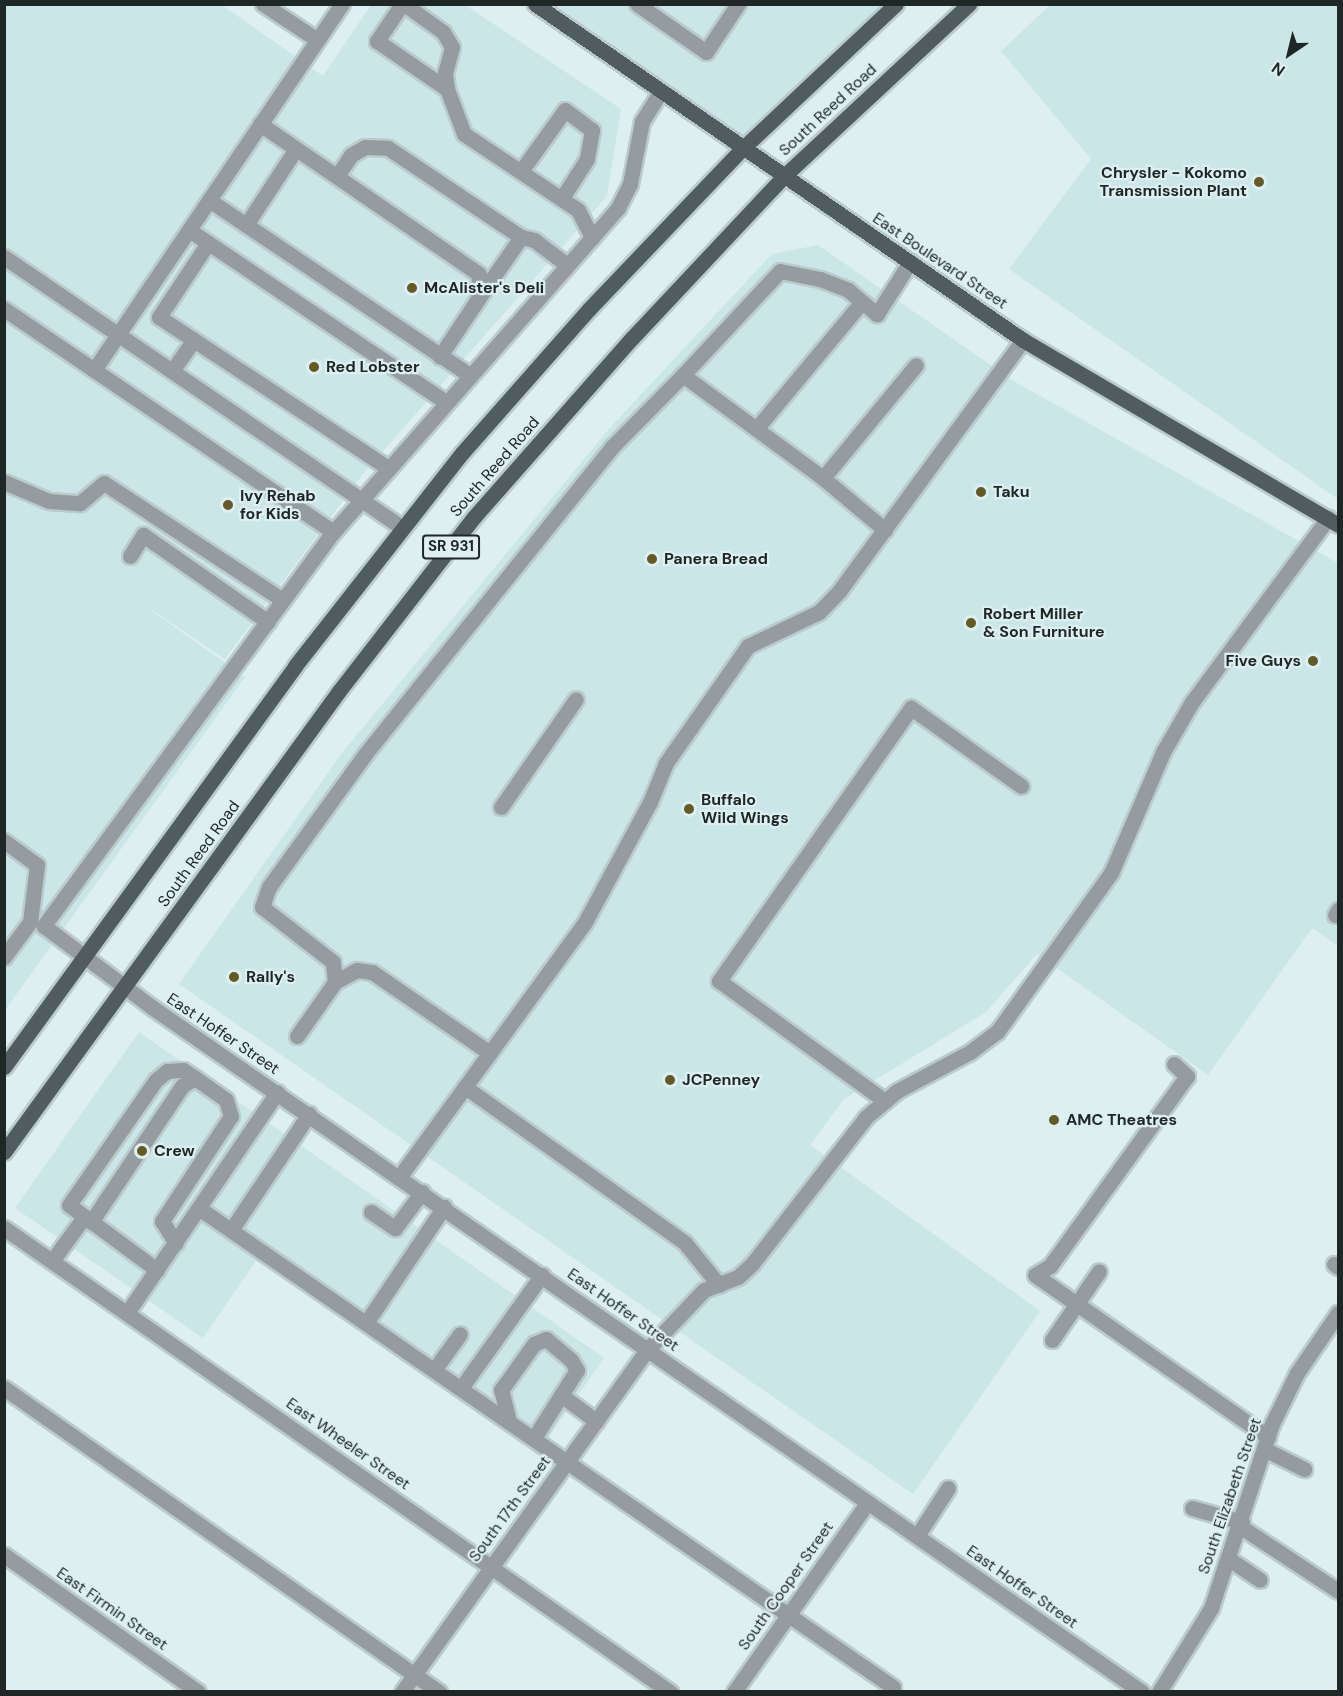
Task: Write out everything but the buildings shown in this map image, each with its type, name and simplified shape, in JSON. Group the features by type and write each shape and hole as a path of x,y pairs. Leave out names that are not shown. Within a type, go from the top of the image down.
{"main road":[{"name":"East Boulevard Street","path":"535,4 1023,340 1333,521"},
{"name":"South Reed Road","path":"4,1067 295,666 462,453 588,309 743,148 896,4"},
{"name":"South Reed Road","path":"4,1152 339,691 474,517 632,338 784,176 969,4"}],"street":[{"path":"263,4 316,39"},
{"path":"94,370 316,39 342,4"},
{"path":"447,89 377,41 403,4 443,32 452,47 445,73 447,89 464,134 578,210 592,238"},
{"path":"637,4 706,52 738,4"},
{"path":"4,957 37,924 333,532 618,208 630,184 642,121 661,91"},
{"path":"521,171 565,110 592,130 587,159 562,198"},
{"path":"260,124 471,266 479,274 478,299"},
{"path":"337,176 351,155 377,145 521,237 534,240 567,265"},
{"path":"246,225 296,149"},
{"path":"209,200 469,375"},
{"path":"189,230 446,402"},
{"path":"440,356 521,237"},
{"path":"208,243 159,317 388,468"},
{"path":"4,257 403,528"},
{"path":"335,982 333,962 262,907 269,887 366,753 612,447 780,271 820,279 848,290 877,314 910,262"},
{"path":"756,429 862,302"},
{"path":"4,309 333,532"},
{"path":"172,372 194,340"},
{"path":"400,1176 584,924 650,802 666,763 748,646 819,612 885,530 1023,340"},
{"path":"823,478 916,365"},
{"path":"683,375 823,478 885,530"},
{"path":"4,482 49,501 80,503 104,483 283,600"},
{"name":"South 17th Street","path":"402,1692 648,1349 704,1290 738,1277 752,1264 866,1116 885,1101 970,1052 997,1032 1111,873 1163,752 1192,702 1333,521"},
{"path":"130,556 143,535 267,622"},
{"path":"501,807 576,699"},
{"path":"885,1101 719,981 911,708 1021,786"},
{"path":"4,841 37,865 37,924"},
{"name":"East Hoffer Street","path":"37,924 86,955 124,987 1142,1692"},
{"path":"297,1036 335,982 357,970 372,972 490,1053"},
{"path":"1174,1064 1187,1076 1050,1266 1035,1275 1304,1469"},
{"path":"157,1270 69,1205 156,1080 167,1071 183,1070 226,1100 231,1116 162,1221 176,1243"},
{"path":"52,1261 88,1219 182,1086 195,1078"},
{"path":"465,1087 685,1243 719,1285"},
{"path":"127,1313 200,1209 277,1092"},
{"path":"231,1230 309,1114"},
{"path":"371,1212 395,1228 422,1192"},
{"path":"366,1323 444,1207"},
{"path":"200,1209 893,1688"},
{"name":"East Wheeler Street","path":"4,1228 669,1692"},
{"path":"1052,1340 1099,1271"},
{"path":"461,1388 542,1275"},
{"name":"South Elizabeth Street","path":"1159,1692 1211,1608 1241,1525 1266,1443 1297,1373 1336,1324"},
{"path":"434,1370 460,1334"},
{"path":"509,1421 501,1390 534,1344 546,1339 572,1360 577,1370 534,1438"},
{"path":"4,1388 439,1692"},
{"path":"561,1395 596,1421"},
{"path":"917,1536 948,1488"},
{"name":"South Cooper Street","path":"734,1692 868,1502"},
{"path":"1192,1508 1241,1525 1338,1591"},
{"name":"East Firmin Street","path":"4,1555 198,1692"},
{"path":"1229,1558 1260,1580"}],"shaded area":[{"path":"1051,4 1338,5 1338,499 1009,269 1091,159 1001,51"},
{"path":"5,5 222,5 323,76 371,5 465,5 621,109 607,196 363,474 225,659 131,596 245,677 5,1010"},
{"path":"533,5 901,5 743,148"},
{"path":"818,245 1015,382 1338,563 1338,946 1312,928 1208,1075 1037,954 986,1012 844,1099 810,1145 1040,1311 913,1494 179,984 342,753 608,430 772,254"},
{"path":"139,1032 604,1358 546,1441 264,1249 203,1338 15,1208"}],"place":[{"name":"Chrysler - Kokomo Transmission Plant","path":"1259,182"},
{"name":"McAlister's Deli","path":"412,288"},
{"name":"Red Lobster","path":"314,367"},
{"name":"Taku","path":"981,492"},
{"name":"Ivy Rehab for Kids","path":"228,505"},
{"name":"Panera Bread","path":"652,559"},
{"name":"Robert Miller & Son Furniture","path":"971,623"},
{"name":"Five Guys","path":"1313,661"},
{"name":"Buffalo Wild Wings","path":"689,809"},
{"name":"Rally's","path":"234,977"},
{"name":"JCPenney","path":"670,1080"},
{"name":"AMC Theatres","path":"1054,1120"},
{"name":"Crew","path":"142,1151"}]}
